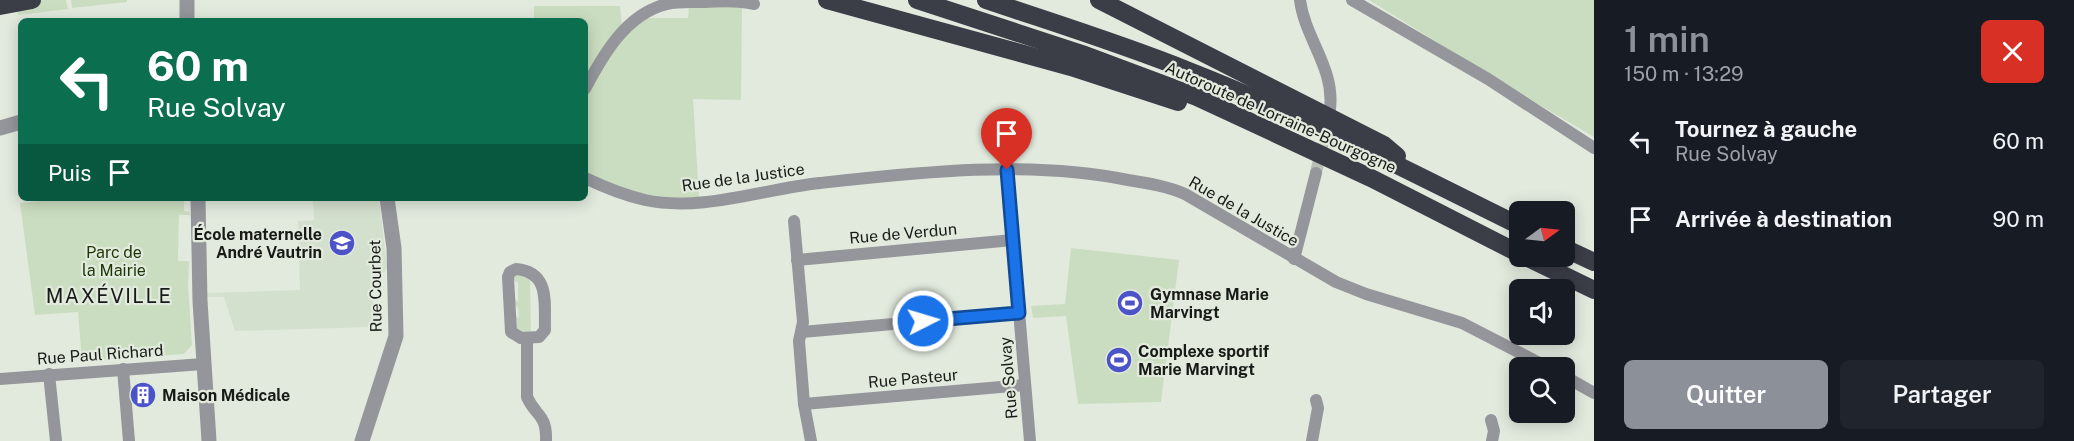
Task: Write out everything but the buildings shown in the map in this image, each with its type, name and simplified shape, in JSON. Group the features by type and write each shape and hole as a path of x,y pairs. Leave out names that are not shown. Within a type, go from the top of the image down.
{"highway":[{"path":"0,6 32,0"},
{"path":"827,0 1032,56 1206,112 1258,124"},
{"name":"Autoroute de Lorraine-Bourgogne","path":"917,0 1121,68 1197,97 1371,178 1509,248"},
{"name":"Autoroute de Lorraine-Bourgogne","path":"986,0 1188,70 1324,130 1509,221"},
{"path":"1099,0 1384,145 1426,180"},
{"path":"1575,253 1594,262"},
{"path":"1547,267 1594,290"}],"street":[{"path":"187,0 187,18"},
{"path":"1300,0 1305,24 1329,80 1330,109"},
{"path":"1352,0 1488,79 1594,148"},
{"path":"588,84 602,58 619,36 637,19 657,8 677,3 707,1 754,4"},
{"path":"0,128 18,124"},
{"name":"Rue Solvay","path":"1007,170 1030,441"},
{"name":"Rue de la Justice","path":"588,179 619,193 644,200 686,202 819,183 955,171 1084,172 1166,187 1194,198 1294,259 1352,289 1468,326 1528,357"},
{"path":"1294,259 1316,173"},
{"path":"198,201 203,364 209,441"},
{"name":"Rue Courbet","path":"362,441 396,336 394,248 387,201"},
{"path":"794,221 803,321 799,341 804,404 810,441"},
{"name":"Rue de Verdun","path":"797,260 1013,240"},
{"path":"516,269 521,269 537,278 543,286 545,330 539,337 527,338 513,335 510,329 508,277 510,272 516,269"},
{"path":"802,332 1019,313"},
{"path":"527,338 527,397 543,418 547,430 546,441"},
{"name":"Rue Paul Richard","path":"0,379 203,364"},
{"path":"123,369 129,441"},
{"path":"49,374 56,441"},
{"path":"1575,382 1594,393"},
{"name":"Rue Pasteur","path":"804,404 1025,385"},
{"path":"1312,441 1318,408 1316,400"},
{"path":"1491,420 1494,431 1492,441"}],"shaded area":[{"path":"313,201 379,201 387,268 385,272 372,277 374,327 235,331 224,297 207,297 207,293 300,290 298,221 314,220"}],"green space":[{"path":"16,0 66,0 68,9 18,15"},
{"path":"71,0 127,0 127,2 72,8"},
{"path":"1369,0 1594,0 1594,137 1511,88"},
{"path":"742,4 741,100 693,99 699,197 662,198 613,187 588,174 588,92 605,61 610,59 620,41 646,18 688,18 689,7"},
{"path":"534,6 620,6 622,25 588,75 588,18 534,18"},
{"name":"Parc de la Mairie","path":"184,201 184,211 190,212 190,215 179,215 178,261 189,261 188,285 192,345 184,354 82,361 78,312 35,315 20,203"},
{"name":"Complexe sportif Marie Marvingt","path":"1071,248 1179,260 1161,402 1078,404 1066,316 1033,318 1031,306 1065,304"},
{"path":"513,274 530,277 531,334 517,335 513,314 519,318 518,308 513,302 513,297 518,302 518,283 514,280"}],"tunnel":[{"path":"1316,173 1327,124"}],"place":[{"name":"École maternelle André Vautrin","path":"342,243"},
{"name":"Gymnase Marie Marvingt","path":"1130,303"},
{"name":"Complexe sportif Marie Marvingt","path":"1119,360"},
{"name":"Maison Médicale","path":"143,395"}],"district":[{"name":"MAXÉVILLE","path":"109,296"}],"route":[{"path":"923,321 1019,313 1007,170"}]}
